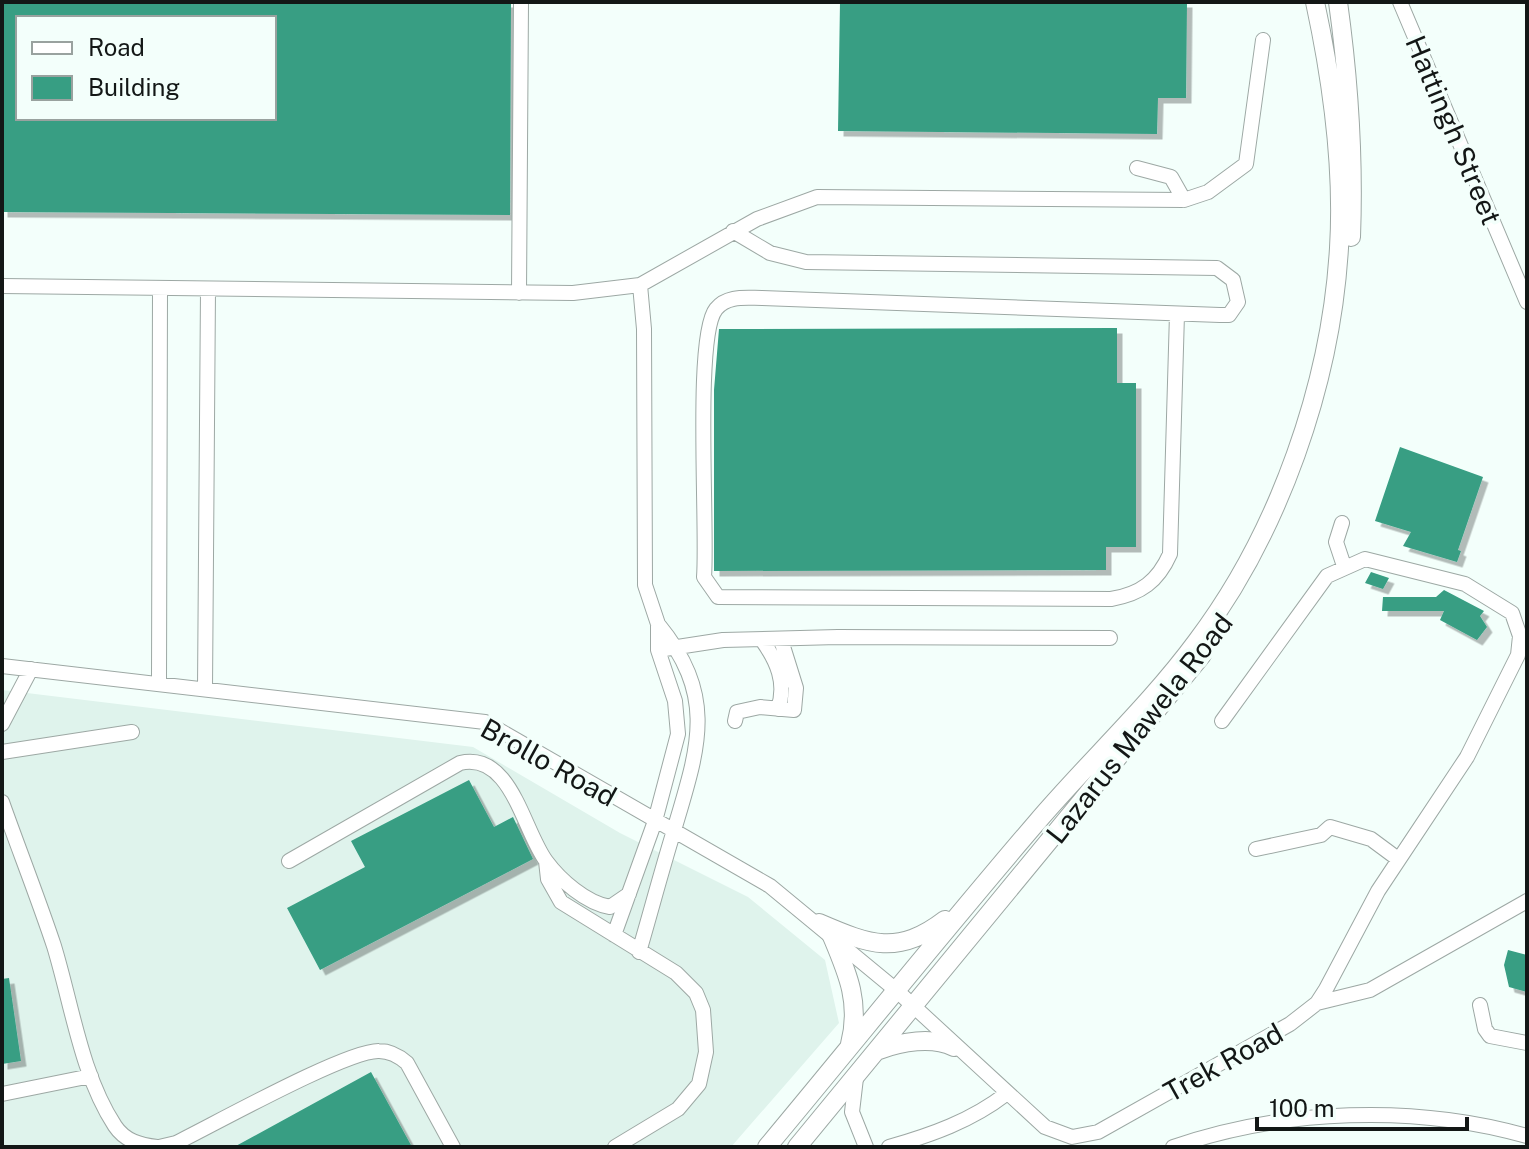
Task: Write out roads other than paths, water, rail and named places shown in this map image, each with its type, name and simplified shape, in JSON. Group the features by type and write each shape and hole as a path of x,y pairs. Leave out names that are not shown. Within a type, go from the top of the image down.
{"main road":[{"name":"Lazarus Mawela Road","path":"848,1050 1047,809 1157,691 1198,640 1248,558 1288,471 1317,380 1333,303 1339,244 1338,162 1315,2"},
{"name":"Lazarus Mawela Road","path":"797,1147 1213,639 1274,534 1292,493 1329,380 1350,256 1353,171 1350,96 1338,2"},
{"path":"825,928 865,941 905,943 933,929 973,896"},
{"path":"767,1147 848,1050 856,1012 854,995 825,928"},
{"path":"879,1050 911,1042 945,1042 954,1047"}],"street":[{"path":"519,293 521,2"},
{"name":"Hattingh Street","path":"1400,2 1527,302"},
{"path":"2,286 573,293 640,285 757,219 817,197 1184,200 1208,192 1246,164 1263,40"},
{"path":"1137,168 1171,177 1184,200"},
{"path":"733,231 770,253 806,262 1201,267 1222,270 1233,280 1238,302 1229,315 762,298 739,298 720,304 708,324 704,377 704,577 718,597 1111,599 1136,594 1153,582 1170,554 1177,314"},
{"path":"614,935 655,821 678,734 675,701 658,650 658,624 645,585 644,329 640,285"},
{"path":"159,683 160,290"},
{"path":"205,688 208,290"},
{"path":"1222,721 1327,576 1344,566 1336,542 1342,523"},
{"name":"Trek Road","path":"896,990 954,1047 1045,1127 1072,1137 1098,1132 1290,1024 1317,1003 1398,859 1467,757 1518,655 1520,636 1512,613 1465,584 1365,559 1344,566"},
{"path":"639,952 699,734 694,689 676,646 658,624"},
{"path":"658,650 762,640 1110,638"},
{"path":"762,640 780,671 782,688 778,709"},
{"path":"735,721 737,712 746,707 794,710 794,678 781,640"},
{"name":"Brollo Road","path":"2,666 479,720 770,886 825,928 896,990"},
{"path":"2,724 31,669"},
{"path":"2,752 132,732"},
{"path":"289,861 460,763 471,761 489,766 504,781 546,861 548,879 561,902 676,973 696,993 703,1010 706,1052 699,1084 678,1109 615,1147"},
{"path":"2,802 53,945 91,1076 115,1125 125,1137 158,1147 173,1145 347,1059 380,1051 397,1055 407,1063 453,1147"},
{"path":"1256,849 1321,835 1330,827 1371,839 1398,859"},
{"path":"546,861 597,905 610,907 629,894"},
{"path":"1317,1003 1370,990 1527,901"},
{"path":"1480,1005 1485,1029 1490,1036 1527,1043"},
{"path":"2,1094 91,1076"},
{"path":"856,1077 852,1112 866,1147"},
{"path":"889,1147 948,1128 982,1111 1006,1094"},
{"path":"1173,1147 1233,1130 1350,1117 1440,1119 1527,1136"}]}
